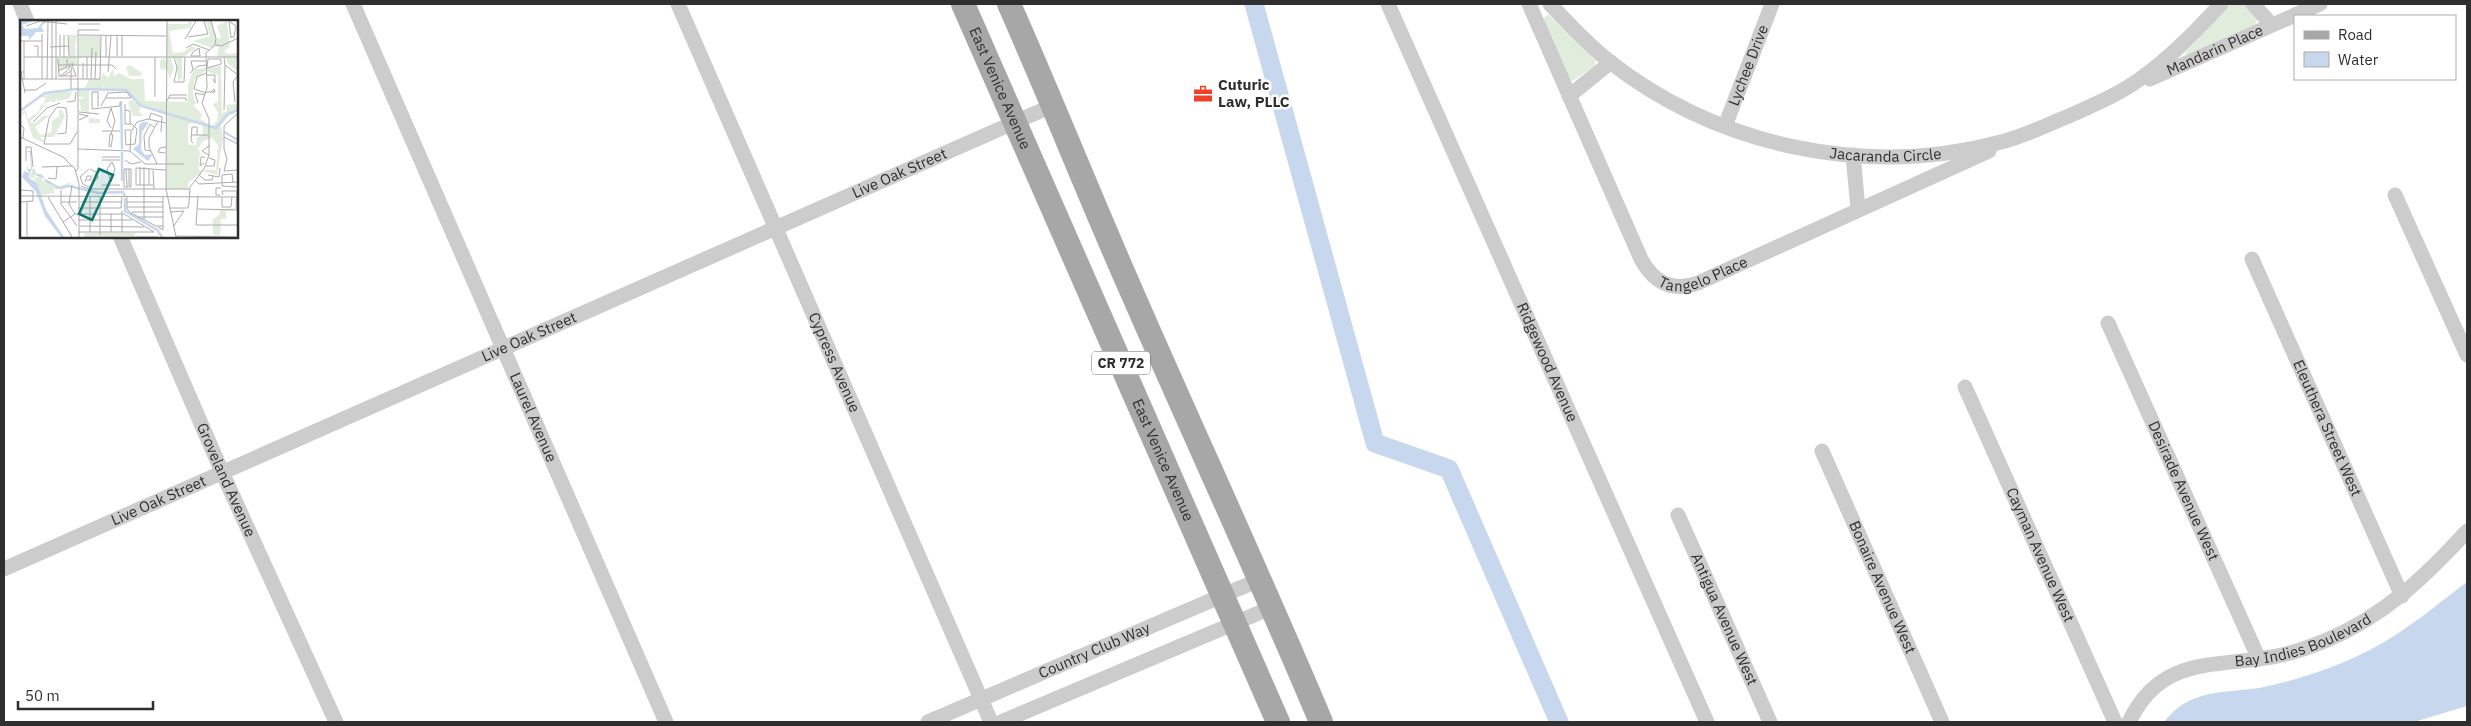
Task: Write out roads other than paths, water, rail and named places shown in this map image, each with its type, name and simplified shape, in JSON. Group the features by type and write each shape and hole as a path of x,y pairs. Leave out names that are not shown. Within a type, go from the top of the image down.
{"main road":[{"name":"East Venice Avenue","path":"963,4 1278,722"},
{"name":"CR 772","path":"1009,4 1054,105 1133,296 1261,579 1321,722"}],"street":[{"path":"20,4 27,20"},
{"name":"Laurel Avenue","path":"353,4 666,722"},
{"name":"Cypress Avenue","path":"678,4 991,722"},
{"name":"Ridgewood Avenue","path":"1388,4 1706,722"},
{"name":"Tangelo Place","path":"1529,4 1641,260 1655,279 1667,286 1682,287 1698,282 2028,133"},
{"name":"Jacaranda Circle","path":"1550,4 1590,45 1611,62 1664,97 1725,126 1777,144 1854,155 1885,156 1947,152 2002,142 2028,133 2111,97 2138,80 2171,55 2221,4"},
{"name":"Lychee Drive","path":"1725,126 1772,4"},
{"path":"2253,4 2272,25"},
{"name":"Mandarin Place","path":"2295,15 2320,4"},
{"name":"Mandarin Place","path":"2111,97 2294,15"},
{"path":"1569,96 1611,62"},
{"name":"Live Oak Street","path":"4,568 1054,105"},
{"path":"1854,155 1858,210"},
{"path":"2395,195 2467,355"},
{"name":"Groveland Avenue","path":"121,238 222,472 336,722"},
{"name":"Eleuthera Street West","path":"2252,259 2402,596"},
{"name":"Desirade Avenue West","path":"2108,323 2259,659"},
{"name":"Cayman Avenue West","path":"1965,387 2115,722"},
{"name":"Bonaire Avenue West","path":"1822,451 1942,722"},
{"name":"Antigua Avenue West","path":"1678,515 1770,722"},
{"name":"Bay Indies Boulevard","path":"2129,722 2146,696 2171,676 2205,664 2259,659 2293,652 2326,641 2360,624 2402,596 2425,576 2467,531"},
{"name":"Country Club Way","path":"928,722 1261,579"},
{"name":"Country Club Way","path":"1001,722 1273,607"}],"water":[{"path":"2467,582 2467,706 2414,722 2164,722 2174,711 2197,697 2280,683 2331,667 2364,653 2380,645 2422,617"}],"waterway":[{"path":"1254,4 1375,443 1449,469 1559,722"}],"place":[{"name":"Cuturic Law, PLLC","path":"1203,94"}]}
